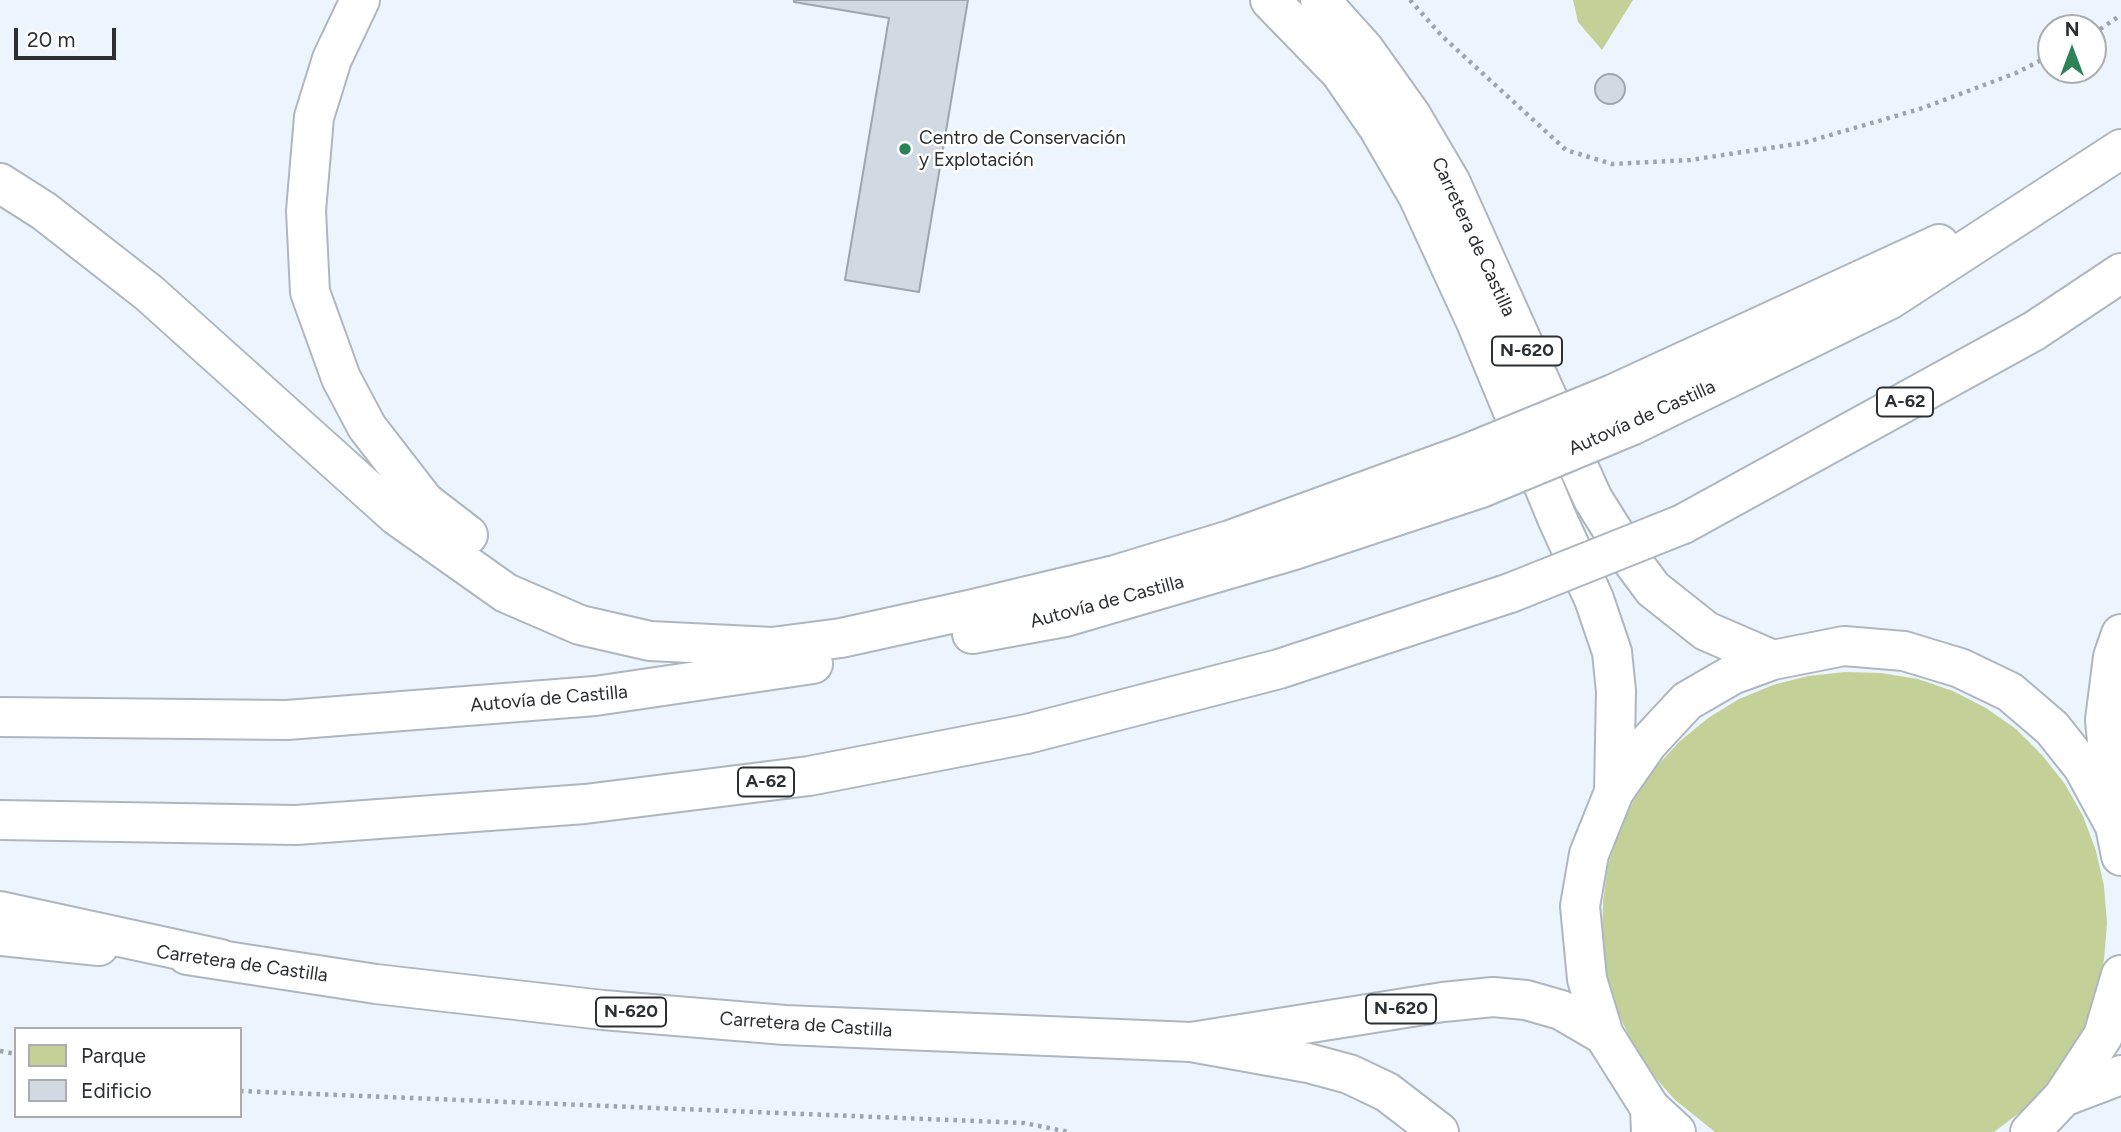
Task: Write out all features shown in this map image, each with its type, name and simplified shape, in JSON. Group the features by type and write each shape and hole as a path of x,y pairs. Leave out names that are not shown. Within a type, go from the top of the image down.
{"highway":[{"path":"360,0 332,59 314,117 306,211 310,292 341,377 367,426 425,502 506,564 580,603 654,621 731,625 801,623 907,606 1473,471"},
{"path":"1269,0 1340,72 1378,127 1418,196 1476,322 1557,518 1594,599 1612,652 1616,691 1614,792"},
{"name":"Carretera de Castilla","path":"1320,0 1364,49 1411,114 1451,183 1593,499 1630,558 1653,589 1706,631 1773,660"},
{"name":"Autovía de Castilla","path":"0,717 286,720 595,696 772,672 1065,617 1294,550 1473,471 1889,300 2121,149"},
{"path":"0,183 44,211 149,293 397,516 506,593 580,625 650,641 736,646 772,647 841,638 1115,575 1230,540 1317,509"},
{"name":"A-62","path":"0,820 296,825 585,804 809,776 1027,734 1279,669 1510,593 1683,524 2034,331 2121,273"},
{"path":"2118,841 2105,720 2113,657 2121,634"},
{"name":"N-620","path":"1659,1124 1604,1035 1587,979 1580,906 1588,853 1614,792 1648,743 1687,701 1732,675 1773,660 1844,646 1904,651 1961,668 2010,692 2052,728 2083,767 2118,841"},
{"path":"0,911 221,959"},
{"name":"Carretera de Castilla","path":"0,936 221,959 376,984 603,1010 785,1025 1191,1042 1443,1002 1493,997 1526,1000 1561,1010 1604,1035"},
{"path":"2030,1132 2063,1097 2103,1036 2121,975"},
{"path":"1191,1042 1308,1063 1349,1074 1387,1092 1439,1132"},
{"path":"2063,1097 2121,1075"}],"path":[{"path":"1409,0 1443,36 1566,150 1612,163 1690,160 1803,143 1923,108 2037,62"},
{"path":"242,1091 1024,1123 1069,1132"}],"green space":[{"path":"1573,0 1633,0 1602,50 1578,22"},
{"path":"1845,672 1881,673 1918,679 1953,691 1986,708 2016,729 2042,755 2065,784 2083,816 2096,851 2104,886 2107,923 2104,960 2096,995 2084,1028 2068,1057 2047,1085 2023,1110 1994,1132 1715,1132 1674,1099 1650,1071 1631,1041 1616,1008 1606,973 1602,937 1608,865 1619,830 1635,798 1656,767 1680,741 1708,718 1739,699 1773,685 1808,676"}],"building":[{"name":"Centro de Conservación y Explotación","path":"794,0 968,0 919,292 845,280 889,18"},
{"path":"1610,74 1621,78 1625,89 1621,100 1610,104 1599,100 1595,89 1599,78"}],"place":[{"name":"Centro de Conservación y Explotación","path":"905,149"}]}
